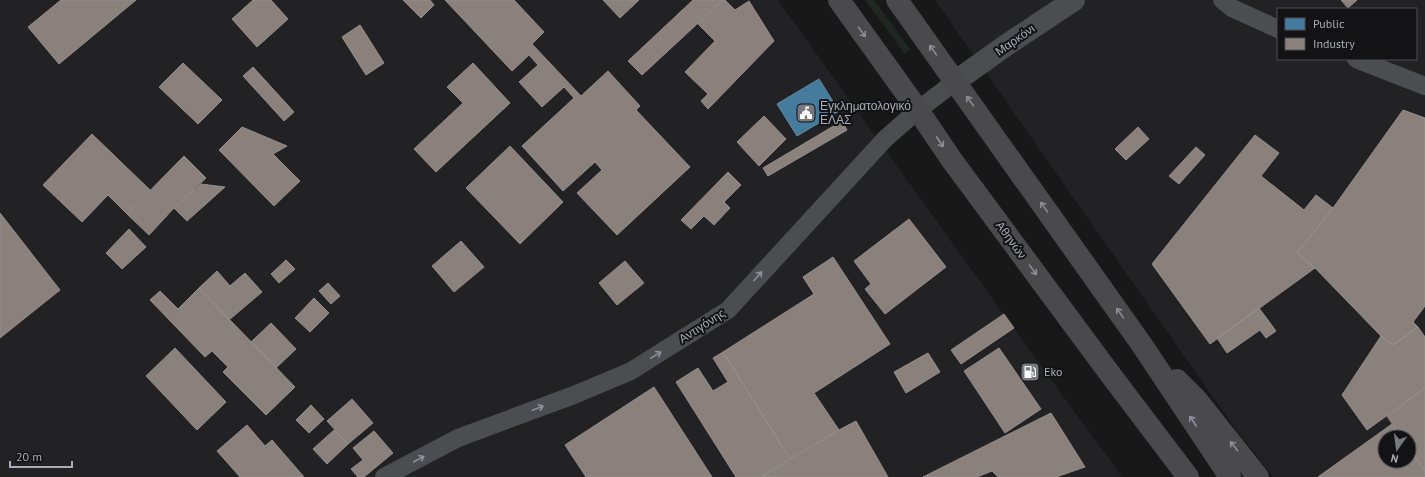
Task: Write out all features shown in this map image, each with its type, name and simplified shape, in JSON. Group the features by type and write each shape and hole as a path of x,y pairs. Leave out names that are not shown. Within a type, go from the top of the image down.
{"highway":[{"name":"Αθηνών","path":"839,0 918,110 951,159 1188,477"},
{"path":"897,0 1142,345 1230,477"},
{"path":"1142,345 1197,400 1258,477"},
{"path":"1110,374 1168,477"}],"street":[{"name":"Μαρκόνι","path":"956,82 1005,46 1074,0"},
{"path":"1222,0 1232,8 1277,28"},
{"path":"1359,60 1425,86"},
{"name":"Αντιγόνης","path":"384,477 458,438 574,395 630,371 728,310 885,139 918,110 956,82"}],"shaded area":[{"path":"0,0 778,0 1122,477 0,477"},
{"path":"865,0 874,0 910,49 905,54"},
{"path":"935,0 1425,0 1425,477 1273,477 1229,420"}],"building: Public":[{"path":"819,79 839,111 797,136 777,104"}],"building: Industry":[{"path":"61,0 136,0 59,64 28,27"},
{"path":"253,0 271,0 288,19 257,47 232,19"},
{"path":"403,0 430,0 434,5 421,18"},
{"path":"445,0 514,0 544,32 532,44 581,96 608,71 640,106 636,110 690,167 617,235 577,193 602,170 595,162 563,191 522,146 574,98 564,87 542,107 519,82 538,65 529,55 512,71"},
{"path":"603,0 639,0 620,18"},
{"path":"693,0 723,0 642,75 628,61"},
{"path":"723,0 725,0 735,10 749,1 774,41 708,109 701,101 708,94 685,72 715,41 698,24"},
{"path":"1341,0 1357,0 1348,8"},
{"path":"360,25 384,63 366,75 342,37"},
{"path":"183,63 222,100 198,124 159,87"},
{"path":"473,63 510,103 436,172 414,149 463,103 447,87"},
{"path":"253,67 294,112 284,121 243,76"},
{"path":"1403,110 1425,118 1425,306 1413,322 1418,327 1393,345 1381,336 1315,268 1297,253 1333,208"},
{"path":"764,116 786,139 759,166 737,142"},
{"path":"842,121 847,130 768,176 763,168"},
{"path":"242,127 287,146 273,154 300,181 274,206 219,150"},
{"path":"1138,127 1149,139 1126,160 1115,149"},
{"path":"92,134 150,190 127,214 108,195 82,222 43,185"},
{"path":"1255,135 1279,153 1261,176 1304,210 1316,195 1333,208 1297,253 1315,268 1210,344 1152,264"},
{"path":"510,146 563,202 520,244 466,188"},
{"path":"1196,147 1205,155 1179,184 1169,176"},
{"path":"184,156 206,178 174,208 149,235 127,214"},
{"path":"728,172 741,185 724,202 730,208 714,225 704,216 691,229 681,220"},
{"path":"201,184 225,187 187,221 174,208"},
{"path":"0,213 60,290 0,338"},
{"path":"909,219 946,267 885,314 865,289 871,284 854,261"},
{"path":"129,229 146,247 122,269 106,253"},
{"path":"461,241 484,267 454,292 432,266"},
{"path":"833,257 890,344 814,393 839,430 790,459 723,352 814,294 803,277"},
{"path":"286,260 295,269 279,283 271,274"},
{"path":"625,261 644,283 617,305 599,283"},
{"path":"217,271 230,286 245,273 262,292 229,320 199,288"},
{"path":"328,283 340,296 331,304 319,291"},
{"path":"199,288 295,387 266,415 223,372 228,367 212,351 205,357 150,300 160,291 178,309"},
{"path":"314,298 329,313 310,332 295,318"},
{"path":"1259,308 1276,331 1266,338 1260,330 1227,353 1217,338"},
{"path":"1004,314 1014,328 961,364 951,350"},
{"path":"271,323 296,349 276,368 251,342"},
{"path":"1418,327 1425,337 1425,388 1367,430 1342,395 1381,336 1393,345"},
{"path":"175,348 226,402 197,430 146,376"},
{"path":"999,348 1041,409 1005,433 964,371"},
{"path":"723,352 790,459 761,477 736,477 676,382 698,368 713,391 728,382 713,358"},
{"path":"928,353 940,372 906,393 894,372"},
{"path":"654,387 712,477 586,477 565,445"},
{"path":"1425,388 1425,471 1417,460 1417,429 1396,429 1387,416"},
{"path":"352,399 373,423 348,444 327,421"},
{"path":"311,405 324,419 309,433 296,420"},
{"path":"1051,413 1085,467 1056,477 998,477 992,471 977,477 923,477"},
{"path":"856,421 888,477 761,477 839,430"},
{"path":"1392,424 1395,429 1385,429"},
{"path":"247,425 265,446 272,440 304,477 240,477 217,451"},
{"path":"334,430 348,444 327,464 313,449"},
{"path":"374,431 393,453 364,477 358,477 351,469 363,460 353,448"},
{"path":"1377,435 1377,469 1417,469 1417,460 1425,471 1425,477 1318,477"}],"place":[{"name":"Εγκληματολογικό ΕΛΑΣ","path":"806,113"},
{"name":"Eko","path":"1030,372"}]}
